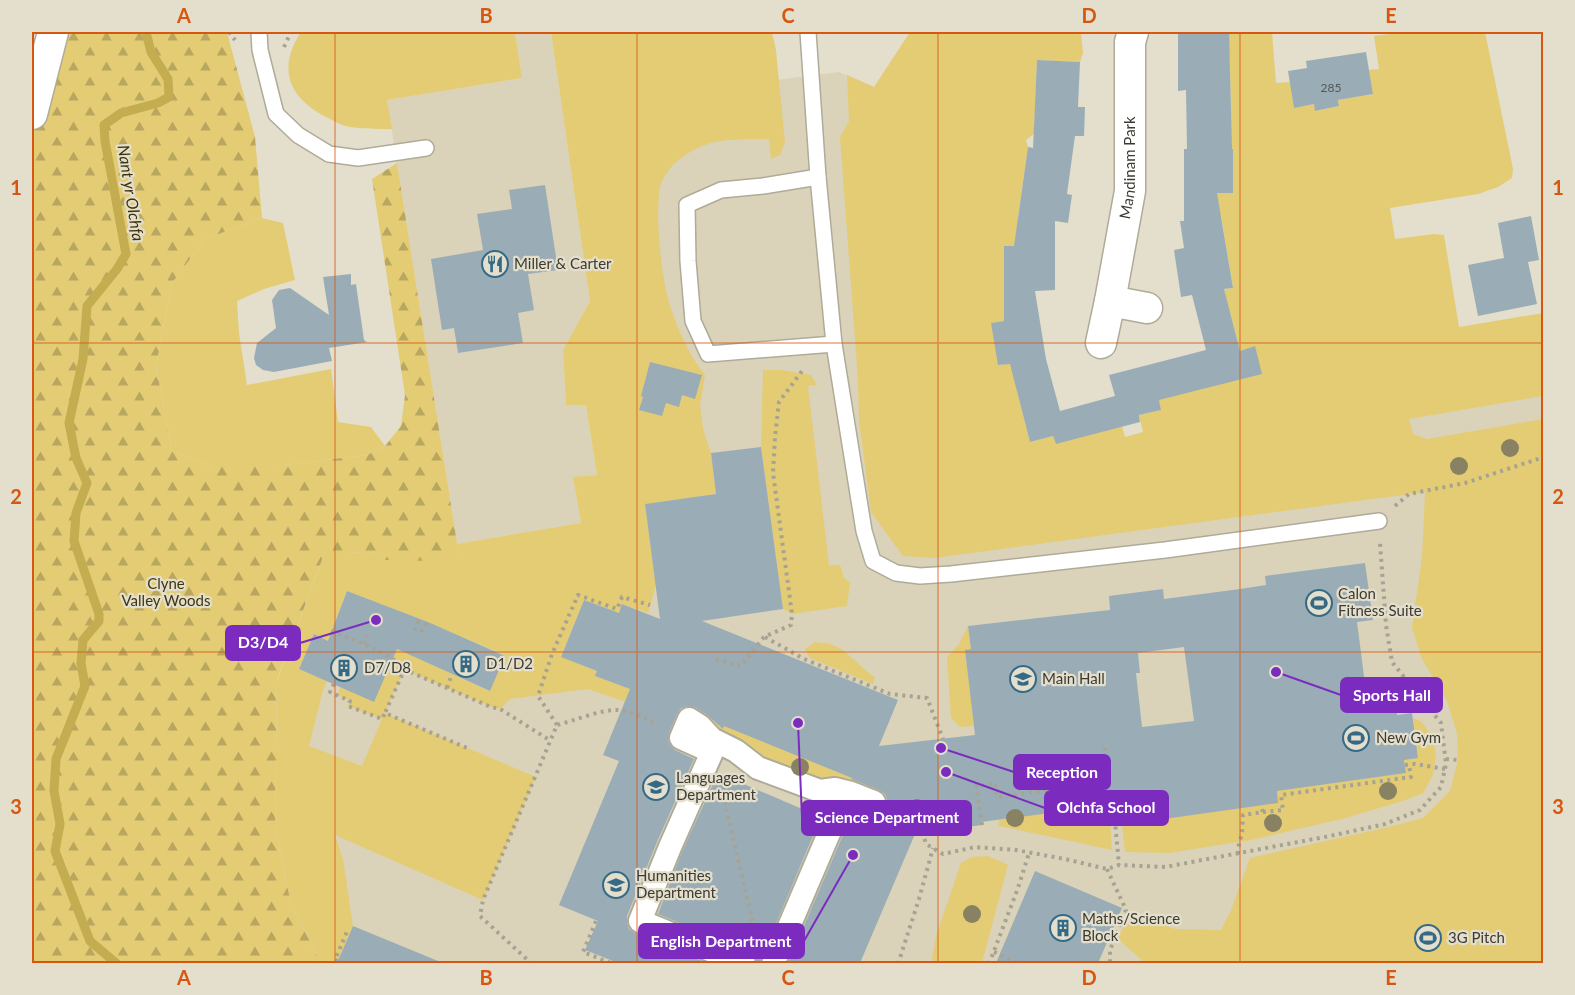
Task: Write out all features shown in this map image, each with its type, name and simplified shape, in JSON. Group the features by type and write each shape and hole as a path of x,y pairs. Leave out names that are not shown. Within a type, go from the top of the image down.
{"street":[{"path":"32,114 53,32"},
{"name":"Mandinam Park","path":"1101,343 1130,190 1130,42 1133,32"},
{"path":"1110,300 1147,308"},
{"path":"744,963 640,921 712,752 681,738 689,719 700,726 712,739 736,751 758,768 820,791 835,789 874,802 869,815 842,803 773,963"}],"lane":[{"path":"259,32 260,50 276,114 298,135 329,154 358,158 426,148"},
{"path":"808,32 818,177 834,344 864,531 873,561 896,573 920,576 951,574 1165,550 1379,521"},
{"path":"818,177 721,190 687,205 688,261 693,321 708,354 834,344"}],"path":[{"path":"285,46 291,32"},
{"path":"889,816 922,830 926,844 943,854 975,847 1016,850 1107,869 1119,865 1165,867 1238,854 1385,824 1420,810 1441,787 1446,759 1441,723 1392,662 1386,625 1379,521 1409,494 1465,483 1544,457"},
{"path":"557,726 538,696 552,654 578,595 617,609 622,597 650,605"},
{"path":"717,659 741,666 764,637 791,625 792,614"},
{"path":"414,630 416,621"},
{"path":"421,632 427,625"},
{"path":"332,631 381,652 410,672 500,709 550,741"},
{"path":"562,631 570,634"},
{"path":"364,644 367,635"},
{"path":"764,637 804,659 890,694 927,698 943,739"},
{"path":"334,684 330,692 350,701 348,706 382,719 405,668"},
{"path":"447,688 452,674"},
{"path":"532,963 480,916 483,900 557,726 617,710 665,726"},
{"path":"385,713 467,748"},
{"path":"1104,746 1119,865"},
{"path":"1446,759 1458,760"},
{"path":"1238,854 1243,815 1283,810 1281,795 1411,777 1407,765 1415,764 1445,770"},
{"path":"982,825 976,786 995,783 997,797 1109,782"},
{"path":"723,792 757,939"},
{"path":"1261,806 1263,812"},
{"path":"898,963 933,848"},
{"path":"989,963 1029,853"},
{"path":"1107,869 1126,910 1110,950 1110,963"},
{"path":"596,921 583,952 613,963"},
{"path":"338,961 334,960 348,929"},
{"path":"994,952 1019,963"}],"shaded area":[{"path":"515,32 551,32 590,301 563,350 566,405 586,405 597,475 573,478 581,523 457,544 387,100 522,78"},
{"path":"839,72 874,87 948,473 1409,418 1543,396 1543,963 321,963 277,681 348,552 430,561 594,535 617,486 577,105"}],"green space":[{"name":"Clyne Valley Woods","path":"40,32 227,32 255,137 262,218 205,239 172,283 156,366 172,451 211,466 275,466 367,455 385,446 401,426 405,395 372,179 397,163 459,556 430,561 385,560 376,554 325,552 277,680 275,828 291,904 321,963 32,963 32,61"},
{"path":"301,32 515,32 522,78 387,100 392,129 345,126 311,108 294,90 288,69 294,45"},
{"path":"551,32 772,32 776,50 785,143 780,155 771,159 769,139 719,141 697,148 674,164 660,187 659,230 664,279 670,306 680,333 705,375 700,405 703,429 711,453 716,494 645,504 656,585 648,613 623,604 619,613 584,600 561,656 597,671 596,676 674,706 667,720 588,689 510,699 500,709 405,668 385,713 536,777 483,900 335,835 343,859 353,926 337,963 321,963 291,904 275,828 277,681 325,552 376,554 385,560 459,556 457,544 581,523 573,477 597,475 586,405 566,405 563,350 590,301","holes":["347,591 416,618 404,650 335,622","427,626 441,628 519,661 505,656 489,691 413,656","314,635 389,667 341,687 337,695 350,701 348,706 382,719 362,766 309,746 327,681 299,669"]},
{"path":"910,32 1081,32 1083,53 1080,62 1037,60 1034,134 1026,140 1028,147 1018,216 1022,246 1005,246 1009,320 992,323 999,365 1038,359 1017,391 1030,442 1053,436 1056,444 1119,414 1125,437 1143,432 1139,415 1161,410 1158,396 1255,347 1240,351 1230,312 1208,317 1203,293 1233,288 1221,215 1199,218 1214,193 1233,192 1233,149 1199,149 1231,130 1230,60 1225,32 1231,34 1233,32 1272,32 1276,83 1290,82 1294,107 1314,104 1316,111 1339,106 1338,100 1373,94 1369,70 1379,69 1374,36 1405,32 1485,32 1513,169 1512,178 1498,187 1478,194 1390,208 1395,239 1434,234 1444,235 1459,327 1543,313 1543,396 1409,419 1413,434 1427,439 1543,419 1543,963 1145,963 1118,939 1128,916 1176,929 1221,930 1231,910 1250,858 1423,818 1450,791 1458,760 1457,733 1447,701 1422,659 1412,628 1422,557 1425,492 934,558 903,556 871,512 859,420 840,137 849,121 847,75 874,87"},
{"path":"262,218 283,223 295,280 264,289 237,301 247,385 331,369 338,422 371,427 385,446 367,455 275,466 211,466 172,451 156,366 172,283 205,239"},
{"path":"763,370 781,370 811,375 817,385 808,386 829,565 840,565 844,578 850,582 847,606 792,614 783,609 761,447"},
{"path":"1357,622 1368,708 1277,790 1406,773 1404,760 1418,757 1413,718 1422,722 1433,739 1436,755 1433,775 1423,793 1342,819 1251,840 1169,853 1125,852 1119,797 1195,733 1300,628"},
{"path":"968,626 971,649 965,650 974,726 960,727 951,718 947,657 959,644"},
{"path":"815,642 830,644 842,650 875,677 873,684 810,658 805,649"},
{"path":"695,714 879,789 874,802 792,781"},
{"path":"1109,805 1112,850 999,826 998,806"},
{"path":"988,856 1008,865 982,963 935,963 932,959 936,936 961,863 972,857"}],"building":[{"path":"1178,32 1229,32 1233,193 1217,193 1233,288 1224,289 1240,351 1255,346 1262,374 1159,400 1161,410 1139,415 1140,422 1056,444 1053,436 1030,442 1010,364 998,365 991,323 1004,321 1004,246 1014,246 1028,147 1033,148 1037,60 1080,62 1078,107 1085,107 1084,136 1075,136 1067,194 1072,195 1068,223 1055,221 1055,290 1035,291 1046,359 1060,411 1115,396 1109,375 1206,350 1192,295 1181,297 1174,250 1184,248 1180,221 1184,221 1184,149 1187,149 1186,90 1178,91"},
{"path":"1366,52 1373,94 1338,100 1339,106 1315,111 1314,104 1294,108 1288,71 1307,68 1306,61"},
{"name":"Miller & Carter","path":"545,185 558,270 528,274 534,310 518,313 523,343 458,353 454,328 442,330 431,259 483,250 477,214 512,209 509,190"},
{"path":"1531,216 1539,260 1528,262 1537,304 1478,316 1468,265 1504,258 1498,223"},
{"path":"351,274 351,285 356,284 364,340 367,342 329,348 332,361 274,372 263,370 256,365 254,358 257,343 276,328 272,300 279,290 290,288 329,315 323,277"},
{"path":"650,362 702,375 695,399 682,395 679,407 666,403 662,416 639,410"},
{"path":"761,447 783,609 702,621 898,700 879,746 975,735 965,650 971,649 968,626 1110,610 1109,596 1163,589 1164,599 1266,585 1265,576 1365,563 1373,620 1357,622 1368,708 1396,705 1397,715 1412,713 1418,758 1404,760 1406,773 1277,791 1278,803 1143,822 1140,801 981,822 982,825 915,834 860,963 788,963 849,821 864,828 877,826 887,807 887,799 885,794 879,790 852,778 724,726 723,729 707,715 688,706 681,708 677,714 668,740 675,750 694,759 657,842 627,916 627,922 629,929 635,933 707,963 618,963 585,950 598,921 559,905 619,761 603,755 630,689 595,676 597,671 561,657 584,600 619,613 622,604 660,619 645,504 716,494 711,453","holes":["1184,647 1194,721 1142,727 1136,673 1140,673 1138,653"]},
{"path":"347,591 428,622 505,656 490,691 397,649 374,702 299,669 314,634 328,641"},
{"path":"718,773 821,817 760,963 757,963 755,956 749,952 658,914 682,852"},
{"name":"Maths/Science Block","path":"1035,871 1122,908 1098,963 996,963"},
{"path":"353,926 443,963 337,963"}],"waterway":[{"name":"Nant yr Olchfa","path":"117,964 90,941 55,851 60,824 54,791 56,759 85,686 81,663 83,640 99,621 99,614 74,541 76,513 87,483 76,458 69,423 83,359 87,306 117,269 126,254 104,125 121,113 158,103 169,97 168,79 151,52 146,32"}],"place":[{"name":"Miller & Carter","path":"495,264"},
{"name":"Calon Fitness Suite","path":"1319,603"},
{"name":"D3/D4","path":"376,620"},
{"name":"D1/D2","path":"466,664"},
{"name":"D7/D8","path":"344,668"},
{"name":"Sports Hall","path":"1276,672"},
{"name":"Main Hall","path":"1023,679"},
{"name":"Science Department","path":"798,723"},
{"name":"New Gym","path":"1356,738"},
{"name":"Reception","path":"941,748"},
{"name":"Olchfa School","path":"946,772"},
{"name":"Languages Department","path":"656,787"},
{"name":"English Department","path":"853,855"},
{"name":"Humanities Department","path":"616,885"},
{"name":"Maths/Science Block","path":"1063,928"},
{"name":"3G Pitch","path":"1428,938"}]}
